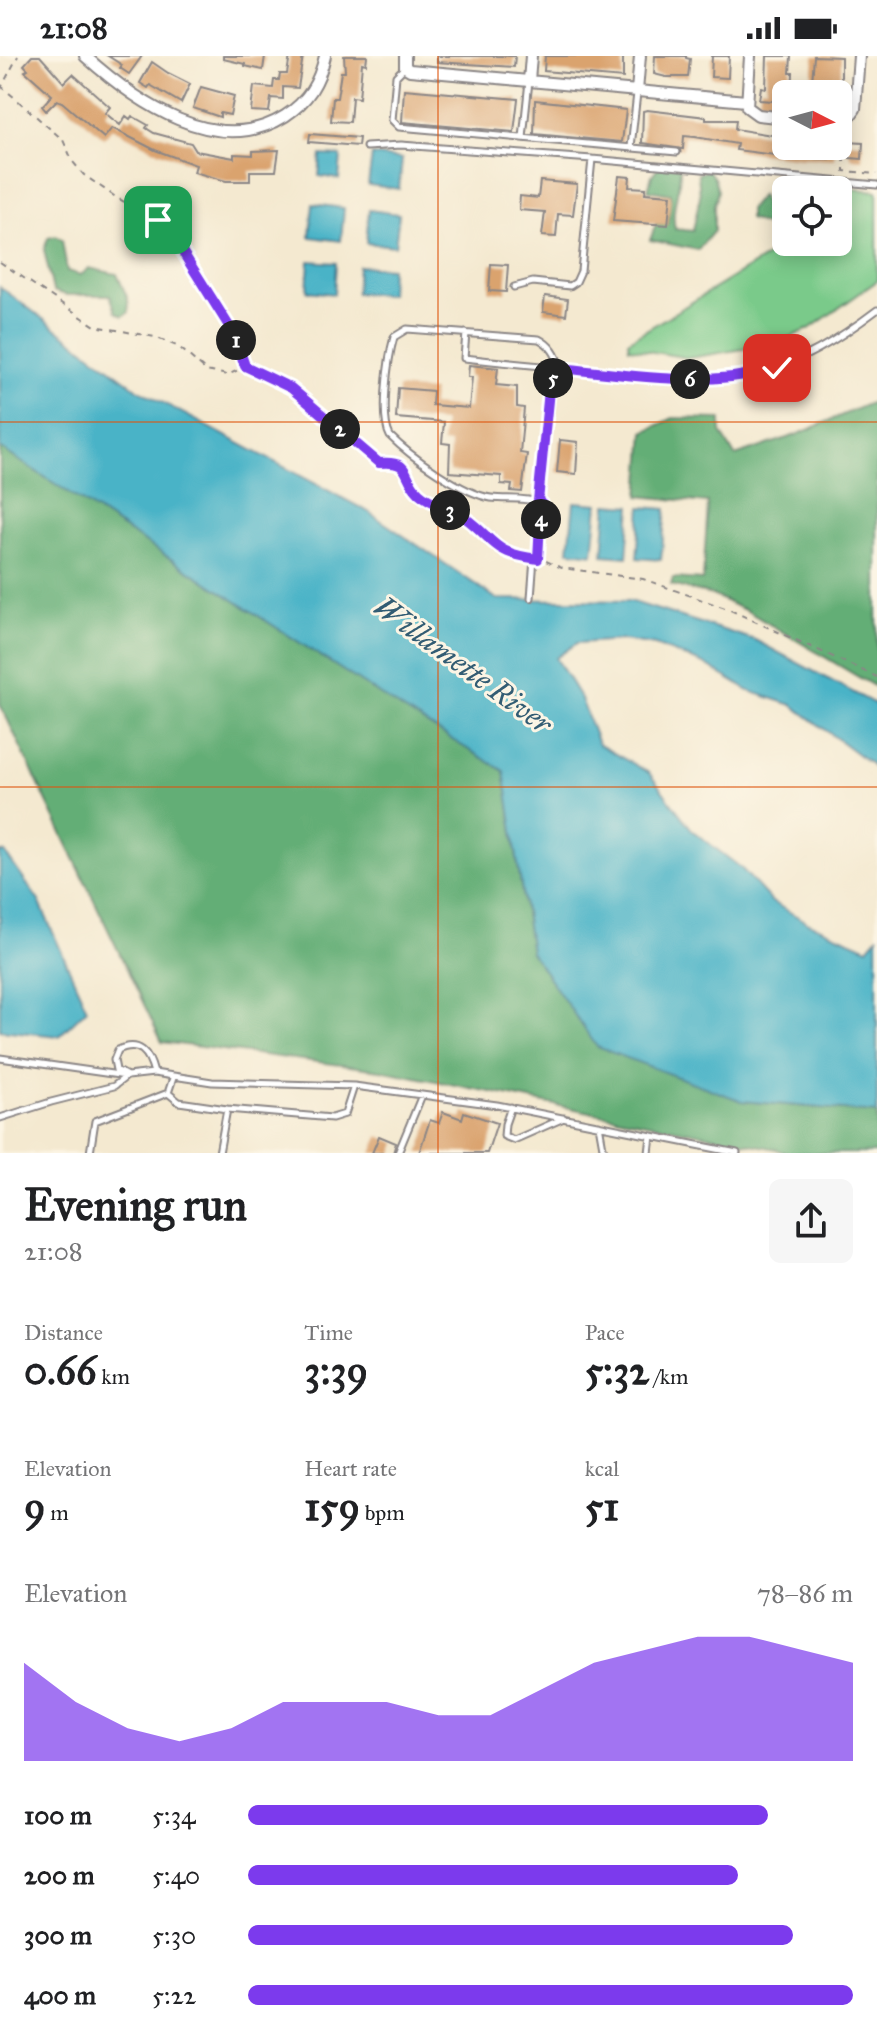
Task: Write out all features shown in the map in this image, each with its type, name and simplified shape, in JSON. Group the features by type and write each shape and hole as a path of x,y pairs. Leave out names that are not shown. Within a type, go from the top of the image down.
{"street":[{"path":"85,56 111,80 159,111 203,127 247,131 271,125 307,100 319,79 325,56"},
{"path":"529,81 531,56"},
{"path":"637,91 640,56"},
{"path":"750,56 746,101 752,112 772,116"},
{"path":"852,113 855,109 859,56"},
{"path":"405,61 410,70 746,101"}],"lane":[{"path":"405,61 396,76 394,124 677,152"},
{"path":"523,138 529,81"},
{"path":"631,147 637,91"},
{"path":"366,147 401,145 592,159 877,185"},
{"path":"514,287 533,282 570,286 576,282 581,271 592,159"},
{"path":"466,333 464,358 684,379 747,376 777,368 817,350 877,310"},
{"path":"538,501 491,498 466,490 394,440 385,423 393,341 397,333 407,329 539,339 550,346 560,368"},
{"path":"531,598 542,512 538,501 549,390 560,368"},
{"path":"127,1076 116,1070 114,1060 118,1050 128,1045 140,1048 151,1058 154,1073"},
{"path":"0,1058 127,1076 154,1073 212,1082 354,1086 511,1107 737,1153"},
{"path":"0,1118 114,1086 127,1076"},
{"path":"168,1093 173,1078"},
{"path":"168,1093 179,1102 332,1118 345,1114 354,1086"},
{"path":"90,1153 95,1121 168,1093"},
{"path":"398,1153 422,1095"},
{"path":"511,1107 504,1136 514,1140 565,1117"},
{"path":"219,1153 227,1109"},
{"path":"599,1125 604,1153"},
{"path":"649,1153 651,1136"}],"path":[{"path":"18,56 1,87 63,140 73,162 84,175 117,198 158,220 172,235 234,334 242,363 291,388 379,463 396,462 403,466 419,493 463,517 505,553 536,558 562,568 643,579 728,609 877,677"},
{"path":"843,160 844,171 877,174"},
{"path":"0,262 95,326 155,337 179,347 206,371 228,375 238,370 242,363"}],"green space":[{"path":"660,165 680,167 675,229 693,231 700,196 698,174 708,170 714,178 718,191 714,205 714,231 698,250 650,240 656,224 668,224 671,194 648,190 652,175"},
{"path":"852,189 877,191 877,281 809,329 774,344 689,358 629,348 628,341 772,254 772,256 852,256"},
{"path":"761,195 768,212 772,206 772,228 749,219 749,209"},
{"path":"56,236 62,240 67,271 81,275 89,268 117,274 128,299 129,312 123,316 116,312 110,295 66,295 53,291 44,250 48,238"},
{"path":"877,400 877,688 747,611 712,595 671,585 673,578 703,580 708,503 639,496 644,432 673,418 721,419 721,432 735,456 796,435"},
{"path":"0,448 416,718 504,771 531,952 742,1101 877,1113 877,1153 786,1153 380,1070 162,1042 0,704"}],"water":[{"path":"321,155 341,156 339,179 319,176"},
{"path":"372,155 402,159 399,189 368,185"},
{"path":"313,204 344,208 341,241 310,237"},
{"path":"369,210 399,214 395,246 366,243"},
{"path":"309,261 336,263 334,294 307,291"},
{"path":"358,266 391,268 390,295 356,293"},
{"name":"Willamette River","path":"0,287 139,390 367,511 497,599 630,601 755,640 877,705 877,772 871,764 792,705 749,691 704,664 655,645 623,640 577,643 556,658 581,699 598,744 649,773 693,831 741,868 772,902 807,922 868,948 877,937 877,1113 742,1101 597,1047 531,952 504,771 416,718 0,448"},
{"path":"574,502 598,504 593,554 569,551"},
{"path":"607,504 631,506 627,557 603,555"},
{"path":"641,507 666,509 661,560 637,558"},
{"path":"0,852 5,853 39,901 87,1009 59,1036 0,1030"}],"building":[{"path":"32,56 40,56 64,83 73,74 110,107 105,113 120,125 126,116 130,119 132,116 148,125 146,128 154,133 191,143 196,151 234,158 234,154 253,155 253,151 279,150 276,171 250,171 250,181 226,181 194,172 196,165 155,150 112,128 104,138 57,100 46,111 42,106 52,95 25,71 28,69 24,65"},
{"path":"108,56 142,56 129,74"},
{"path":"223,56 265,56 263,70 223,59"},
{"path":"290,56 303,56 298,88 283,87 283,99 271,98 269,112 251,111 254,86 273,88 274,80 279,80 280,74 287,74"},
{"path":"344,56 367,56 366,64 362,63 359,98 352,97 350,122 331,121 333,98 337,98 341,72 345,72"},
{"path":"437,56 515,56 514,67 437,62"},
{"path":"545,56 623,56 623,78 544,71"},
{"path":"655,56 686,56 690,59 688,77 654,74"},
{"path":"712,56 729,56 728,78 711,77"},
{"path":"767,56 791,56 793,80 772,80 772,101 759,100 761,87 766,88"},
{"path":"814,56 841,57 841,80 812,80"},
{"path":"152,62 190,84 181,103 150,85 148,88 140,83"},
{"path":"201,87 234,96 230,115 220,113 220,117 193,108"},
{"path":"404,89 518,99 514,132 402,122"},
{"path":"535,100 626,110 622,142 534,134"},
{"path":"643,111 706,117 706,120 736,120 735,129 772,135 772,155 736,150 737,144 684,136 683,149 642,143"},
{"path":"310,134 359,138 358,146 309,142"},
{"path":"852,142 863,143 862,159 852,158"},
{"path":"619,176 630,177 629,187 646,188 645,193 671,195 668,225 613,221"},
{"path":"540,181 577,184 573,215 558,214 556,237 542,236 545,212 519,210 520,196 538,198"},
{"path":"491,264 508,265 506,292 489,291"},
{"path":"545,296 568,299 566,315 543,312"},
{"path":"469,365 498,368 496,385 517,387 517,407 524,408 520,453 527,454 522,492 511,491 512,485 501,484 501,476 449,472 450,444 442,443 444,422 396,418 398,388 433,391 432,405 469,408 472,377 468,377"},
{"path":"560,440 578,442 576,474 557,472"},
{"path":"443,1112 462,1119 464,1112 497,1123 487,1153 419,1153 430,1120 439,1123"},
{"path":"379,1136 396,1143 393,1153 372,1153"}],"route":[{"path":"158,220 172,235 234,334 245,366 291,388 379,463 396,462 403,466 419,493 463,517 505,553 520,557 538,559 542,512 538,501 549,390 560,368 715,380 755,375 777,368"}]}
